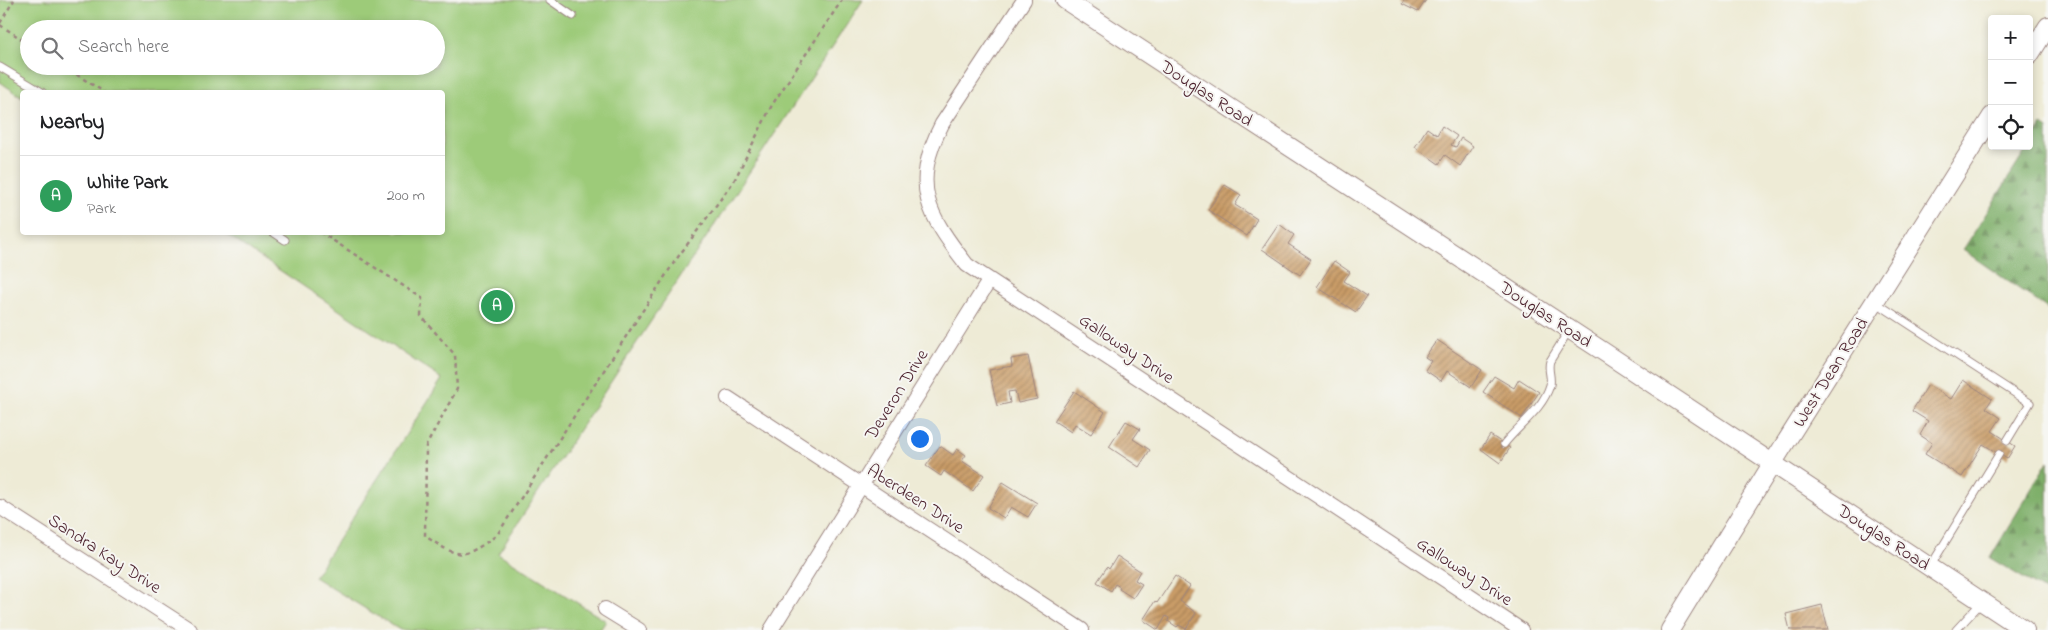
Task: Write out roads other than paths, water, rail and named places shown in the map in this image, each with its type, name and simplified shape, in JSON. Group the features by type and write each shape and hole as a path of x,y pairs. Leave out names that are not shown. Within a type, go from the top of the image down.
{"street":[{"name":"Galloway Drive","path":"1024,0 942,124 933,142 926,167 925,188 928,203 944,236 967,265 989,281 1521,630"},
{"name":"Douglas Road","path":"1065,0 2024,630"},
{"path":"2033,50 2048,26"},
{"name":"West Dean Road","path":"1670,630 1772,464 1988,122"},
{"name":"Deveron Drive","path":"771,630 989,281"},
{"name":"Aberdeen Drive","path":"728,398 1082,630"},
{"name":"Sandra Kay Drive","path":"0,507 190,630"},
{"path":"605,609 639,630"}],"lane":[{"path":"550,0 573,16"},
{"path":"0,67 39,90"},
{"path":"278,235 285,240"},
{"path":"1874,302 2030,403 2007,441"},
{"path":"1504,444 1525,422 1543,398 1551,381 1548,365 1569,330"},
{"path":"1930,567 1999,454"},
{"path":"1956,630 1982,602"}],"place":[{"name":"White Park","path":"497,306"}]}
